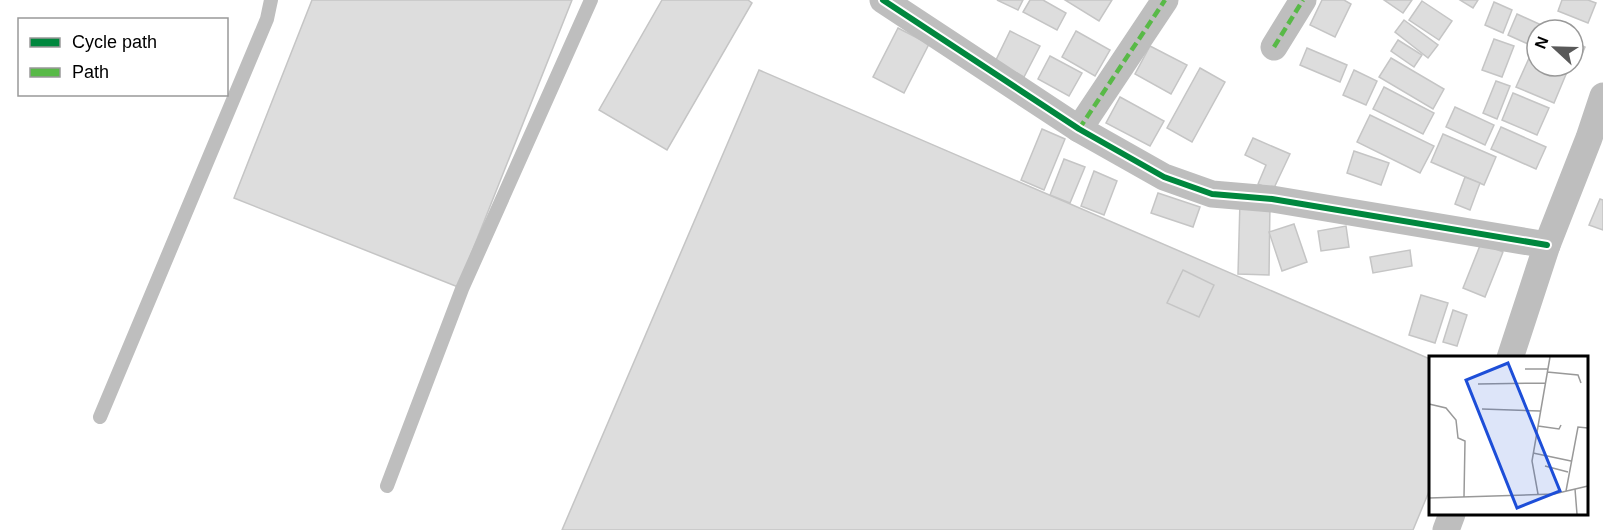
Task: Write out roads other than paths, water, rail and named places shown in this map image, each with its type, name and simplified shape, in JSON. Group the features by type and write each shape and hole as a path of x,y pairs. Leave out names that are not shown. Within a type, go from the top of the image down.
{"street":[{"path":"882,0 1079,129 1164,177 1212,194 1283,201 1547,245"},
{"path":"1079,129 1165,0"},
{"path":"1274,48 1303,0"},
{"path":"1510,356 1547,245 1603,96"},
{"path":"1446,530 1451,515"}],"lane":[{"path":"100,417 263,30 271,0"},
{"path":"387,486 462,289 591,0"}]}
